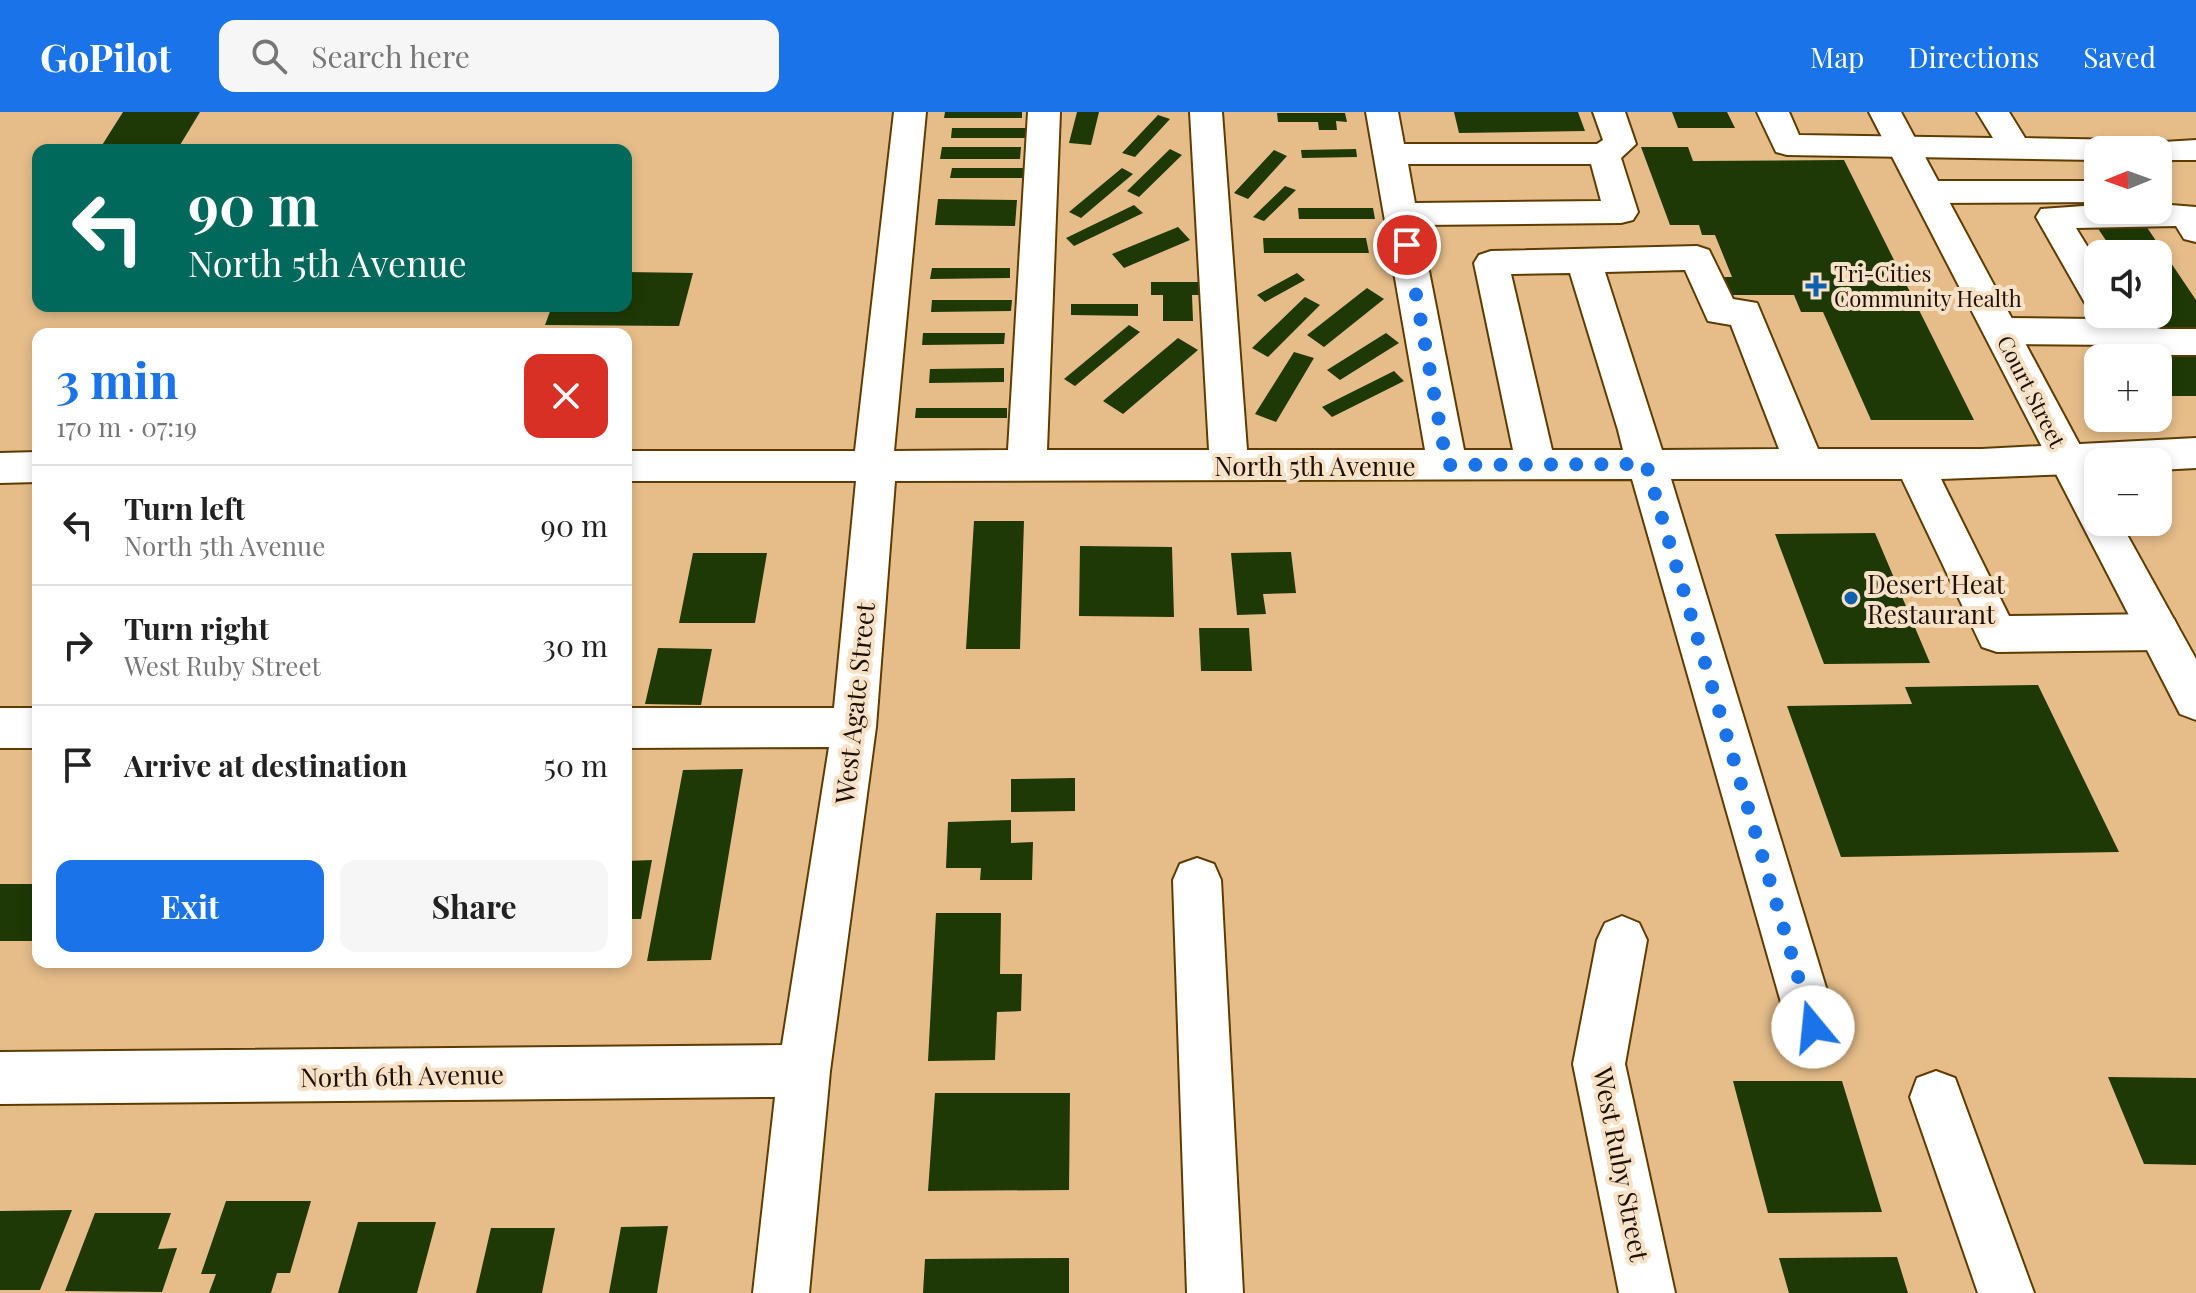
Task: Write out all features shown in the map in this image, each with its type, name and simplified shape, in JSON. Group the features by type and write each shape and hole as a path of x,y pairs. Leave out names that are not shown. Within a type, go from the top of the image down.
{"street":[{"name":"West Agate Street","path":"781,1293 804,1071 854,727 877,466 874,435 910,112"},
{"path":"1027,465 1044,112"},
{"path":"1206,112 1229,465"},
{"path":"1382,112 1447,465"},
{"path":"1390,154 1604,154 1620,144 1609,112"},
{"path":"1773,112 1787,145 2084,150"},
{"name":"Court Street","path":"1885,112 2084,491"},
{"path":"1993,112 2016,149"},
{"path":"2172,150 2196,150"},
{"path":"1401,214 1621,212 1604,154"},
{"path":"1928,192 2084,192"},
{"path":"2172,192 2196,192"},
{"path":"2084,270 2053,217 2186,215 2196,231"},
{"path":"1536,464 1491,263 1697,258 1721,312 1744,312 1804,464"},
{"path":"1584,261 1813,1027"},
{"path":"2002,331 2084,325"},
{"path":"2127,328 2161,342 2196,342"},
{"name":"North 5th Avenue","path":"632,466 1804,464 2067,458 2192,460"},
{"path":"1914,463 1997,634 2159,632"},
{"path":"0,468 32,467"},
{"name":"Court Street","path":"2108,536 2193,688"},
{"path":"632,728 854,727"},
{"path":"0,728 32,728"},
{"path":"1197,880 1215,1293"},
{"name":"West Ruby Street","path":"1622,940 1599,1064 1647,1293"},
{"name":"North 6th Avenue","path":"0,1078 804,1071"},
{"path":"1936,1097 2006,1293"}],"building":[{"path":"123,112 200,112 181,144 103,144"},
{"path":"945,112 1022,112 1022,118 944,118"},
{"path":"1077,112 1099,112 1091,145 1069,143"},
{"path":"1454,112 1578,112 1585,131 1459,133"},
{"path":"1672,112 1727,112 1735,128 1678,128"},
{"path":"1277,113 1345,113 1347,122 1336,121 1337,130 1319,130 1318,122 1278,122"},
{"path":"1158,115 1170,119 1135,157 1122,153"},
{"path":"952,128 1026,128 1025,138 951,138"},
{"path":"942,147 1021,147 1020,159 940,159"},
{"name":"Tri-Cities Community Health","path":"1641,147 1688,147 1693,161 1844,160 1974,420 1871,420 1823,312 1801,312 1794,295 1728,295 1721,277 1732,277 1715,235 1702,235 1699,225 1670,225"},
{"path":"1170,149 1182,155 1139,197 1127,191"},
{"path":"1356,149 1357,157 1302,158 1301,150"},
{"path":"1274,150 1287,156 1248,199 1234,193"},
{"path":"952,168 1025,168 1024,178 950,178"},
{"path":"1122,168 1133,174 1081,218 1069,212"},
{"path":"1285,186 1296,190 1264,221 1253,217"},
{"path":"938,199 1017,200 1015,226 935,225"},
{"path":"1134,205 1143,213 1074,246 1066,238"},
{"path":"1298,208 1373,208 1375,219 1299,219"},
{"path":"2095,224 2145,224 2155,240 2106,240"},
{"path":"1178,227 1190,240 1124,268 1112,254"},
{"path":"1263,238 1366,238 1369,253 1264,253"},
{"path":"2172,264 2196,300 2196,334 2166,334 2162,328 2172,328"},
{"path":"932,268 1010,268 1010,278 930,279"},
{"path":"632,272 693,273 679,326 545,325 550,312 632,312"},
{"path":"1297,273 1305,280 1265,302 1257,295"},
{"path":"1151,282 1201,282 1201,295 1192,295 1193,321 1163,321 1163,295 1151,295"},
{"path":"1367,288 1384,299 1324,347 1307,335"},
{"path":"1305,297 1320,305 1268,357 1252,348"},
{"path":"932,300 1012,300 1011,311 931,312"},
{"path":"1071,304 1138,304 1138,316 1071,315"},
{"path":"1129,325 1140,332 1075,386 1064,379"},
{"path":"923,333 1005,333 1004,344 922,345"},
{"path":"1386,333 1399,343 1340,380 1327,370"},
{"path":"1178,338 1198,350 1123,414 1103,401"},
{"path":"2172,349 2196,349 2196,396 2172,396"},
{"path":"1294,352 1314,358 1276,422 1255,414"},
{"path":"1004,368 1004,382 929,383 930,369"},
{"path":"1394,371 1404,381 1332,417 1322,407"},
{"path":"916,408 1007,408 1007,418 915,418"},
{"path":"974,521 1024,521 1020,649 966,649"},
{"name":"Desert Heat Restaurant","path":"1875,533 1930,663 1824,664 1775,534"},
{"path":"1080,546 1172,547 1174,617 1079,616"},
{"path":"1291,552 1296,593 1263,594 1266,614 1237,615 1231,553"},
{"path":"693,553 767,553 755,623 679,623"},
{"path":"1199,628 1249,628 1252,671 1201,671"},
{"path":"658,648 712,649 701,705 645,704"},
{"path":"2038,685 2119,852 1841,857 1787,706 1912,704 1905,687"},
{"path":"743,769 711,960 647,961 683,770"},
{"path":"1075,778 1075,811 1011,812 1011,779"},
{"path":"1011,820 1011,843 1033,842 1032,880 980,880 981,868 946,868 948,822"},
{"path":"652,860 641,919 632,919 632,861"},
{"path":"0,884 32,884 32,941 0,941"},
{"path":"936,913 1001,913 1000,974 1022,974 1021,1011 997,1012 995,1060 928,1061"},
{"path":"2108,1077 2196,1078 2196,1165 2144,1164"},
{"path":"1733,1081 1842,1081 1882,1212 1768,1213"},
{"path":"935,1093 1070,1093 1069,1190 928,1191"},
{"path":"226,1201 311,1201 290,1273 277,1273 271,1293 209,1293 216,1274 201,1274"},
{"path":"72,1210 40,1290 0,1290 0,1211"},
{"path":"95,1213 171,1213 158,1249 177,1248 162,1292 65,1291"},
{"path":"358,1222 436,1222 417,1293 338,1293"},
{"path":"668,1226 657,1293 609,1293 621,1227"},
{"path":"491,1228 555,1228 542,1293 476,1293"},
{"path":"1897,1257 1908,1293 1789,1293 1779,1258"},
{"path":"1069,1258 1069,1293 923,1293 925,1259"}],"place":[{"name":"Tri-Cities Community Health","path":"1816,286"},
{"name":"Desert Heat Restaurant","path":"1851,598"}],"route":[{"path":"1407,245 1447,465 1646,464 1813,1027"}]}
